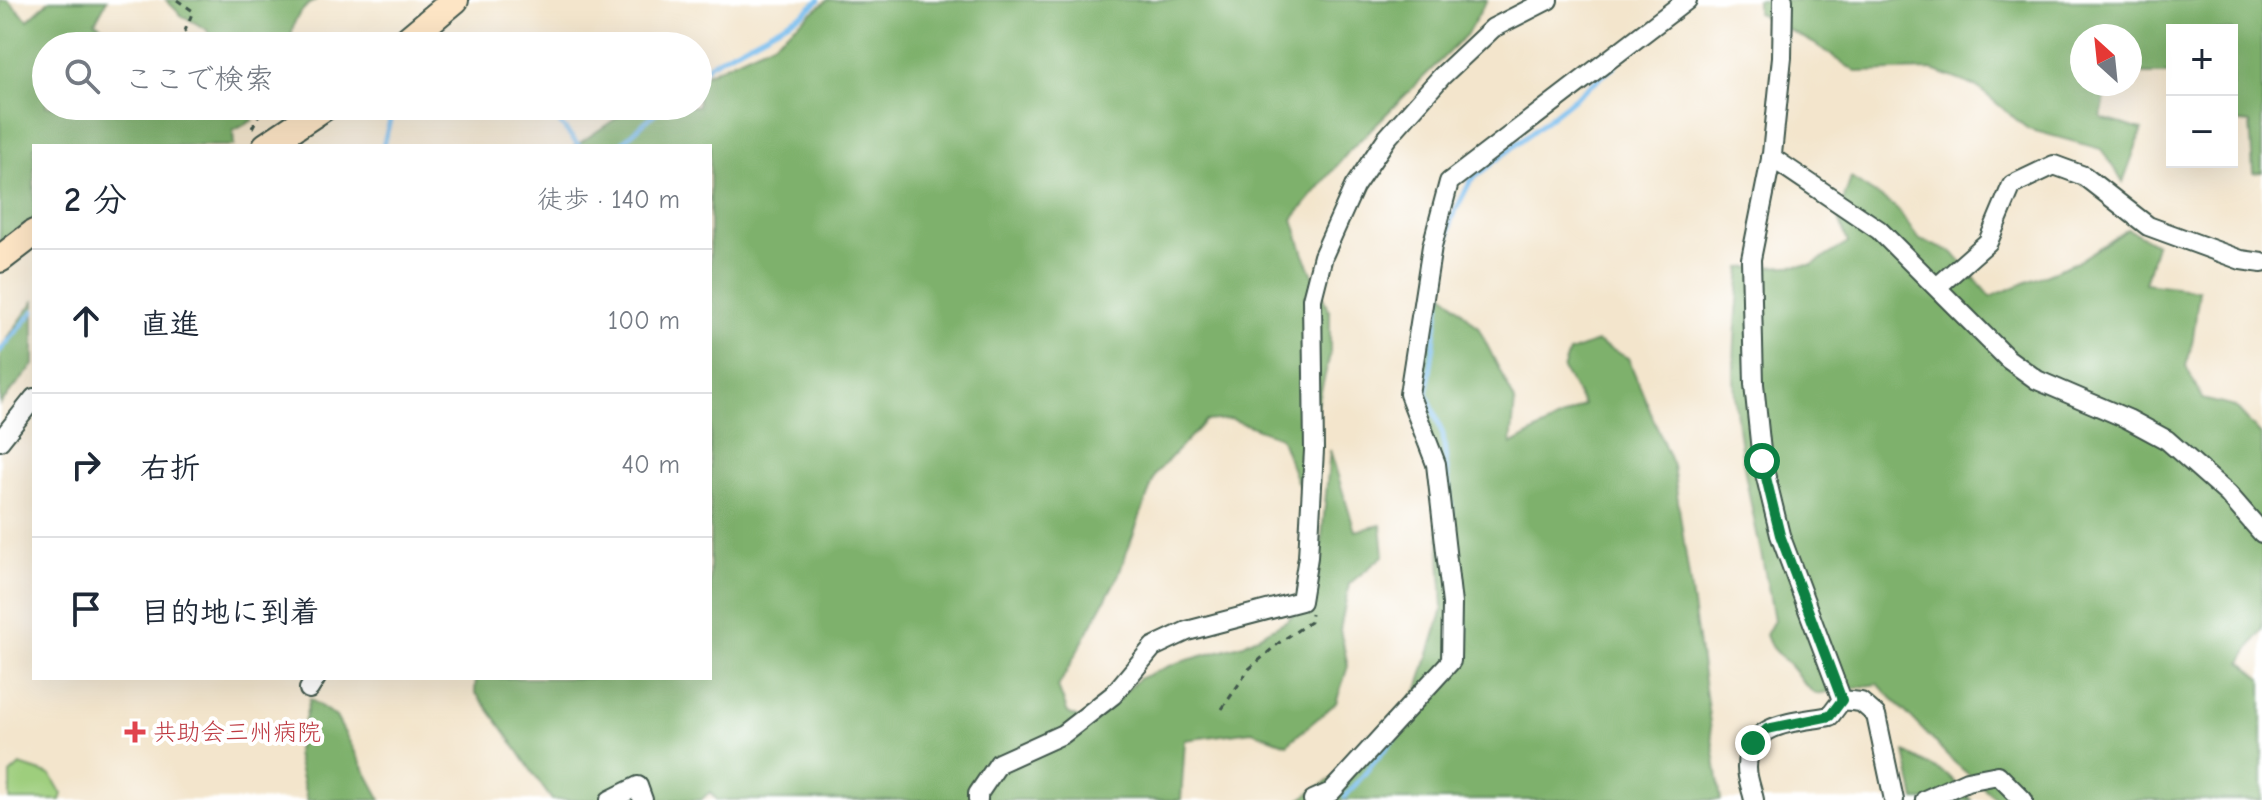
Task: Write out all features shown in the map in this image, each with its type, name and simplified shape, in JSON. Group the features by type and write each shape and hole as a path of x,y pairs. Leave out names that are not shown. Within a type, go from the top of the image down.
{"main road":[{"path":"417,32 455,0"},
{"path":"257,140 298,120"},
{"path":"0,259 32,235"}],"street":[{"path":"978,800 978,794 999,763 1063,734 1113,695 1153,647 1187,631 1301,601 1314,450 1312,299 1323,256 1354,187 1387,138 1442,76 1493,28 1548,0"},
{"path":"1313,800 1331,792 1451,661 1452,604 1436,464 1409,394 1432,246 1449,182 1687,0"},
{"path":"1783,0 1782,57 1771,157 1751,259 1754,384 1762,461 1780,535 1842,700"},
{"path":"1771,157 1879,230 2008,359 2037,380 2128,419 2167,440 2228,494 2262,533"},
{"path":"1937,287 1988,242 2012,185 2054,165 2084,176 2148,226 2241,260 2262,263"},
{"path":"0,441 32,401"},
{"path":"1754,800 1747,769 1753,743 1767,729 1830,716 1842,700"},
{"path":"1842,700 1861,702 1876,715 1894,800"},
{"path":"1925,800 1967,781 1998,775 2023,800"},
{"path":"610,800 638,786 643,800"}],"path":[{"path":"177,0 193,11 186,32"},
{"path":"257,140 260,120"},
{"path":"1222,709 1249,669 1280,642 1310,622 1313,585 1304,579"}],"green space":[{"path":"0,0 8,0 28,20 50,0 107,0 95,22 112,32 32,32 32,120 253,120 233,131 234,144 32,144 32,225 0,247"},
{"path":"166,0 316,0 296,19 292,32 208,32 181,15"},
{"path":"828,0 1487,0 1467,34 1349,151 1293,219 1304,255 1330,313 1330,355 1298,484 1280,437 1231,419 1205,421 1156,473 1118,576 1058,687 1068,713 1092,725 1138,679 1177,663 1244,644 1286,621 1317,591 1330,450 1355,531 1381,525 1384,555 1349,584 1340,630 1348,666 1336,703 1287,744 1252,731 1185,740 1181,800 717,800 710,792 701,800 552,800 475,692 476,680 712,680 712,144 578,144 614,120 712,120 712,71 773,43"},
{"path":"1757,0 2262,0 2262,172 2253,173 2250,123 2238,122 2238,24 2166,24 2166,74 2142,74 2142,24 2070,24 2070,96 2105,96 2101,118 2142,130 2123,182 2101,149 2028,129 1977,87 1933,70 1856,72 1815,44 1757,13"},
{"path":"1851,178 1895,207 1920,240 1954,253 1990,297 2077,262 2128,229 2156,244 2145,283 2199,290 2192,346 2186,366 2202,399 2235,407 2262,436 2262,629 2241,662 2262,679 2262,800 1998,800 1954,762 1878,684 1816,694 1770,645 1766,635 1774,620 1743,462 1735,391 1735,338 1741,268 1812,265 1848,243 1838,216"},
{"path":"1436,285 1478,327 1515,401 1511,445 1584,405 1563,370 1569,352 1597,342 1628,358 1673,466 1721,800 1299,800 1381,747 1418,689 1443,609 1437,500 1418,430 1414,345"},
{"path":"32,304 32,367 0,404 0,349"},
{"path":"310,699 336,717 381,800 307,800 296,754"},
{"path":"1905,752 1948,775 1972,800 1915,800"},
{"path":"20,765 51,775 62,794 60,800 10,800 10,774"}],"waterway":[{"path":"712,63 804,13 819,0"},
{"path":"1456,664 1467,650 1443,435 1427,394 1451,220 1471,180 1615,66"},
{"path":"384,144 390,120"},
{"path":"558,120 577,144"},
{"path":"620,144 647,120"},
{"path":"0,351 32,313"},
{"path":"1345,797 1414,715"}],"place":[{"name":"共助会三州病院","path":"135,732"}],"route":[{"path":"1753,743 1767,729 1830,716 1842,700 1780,535 1762,461"}]}
